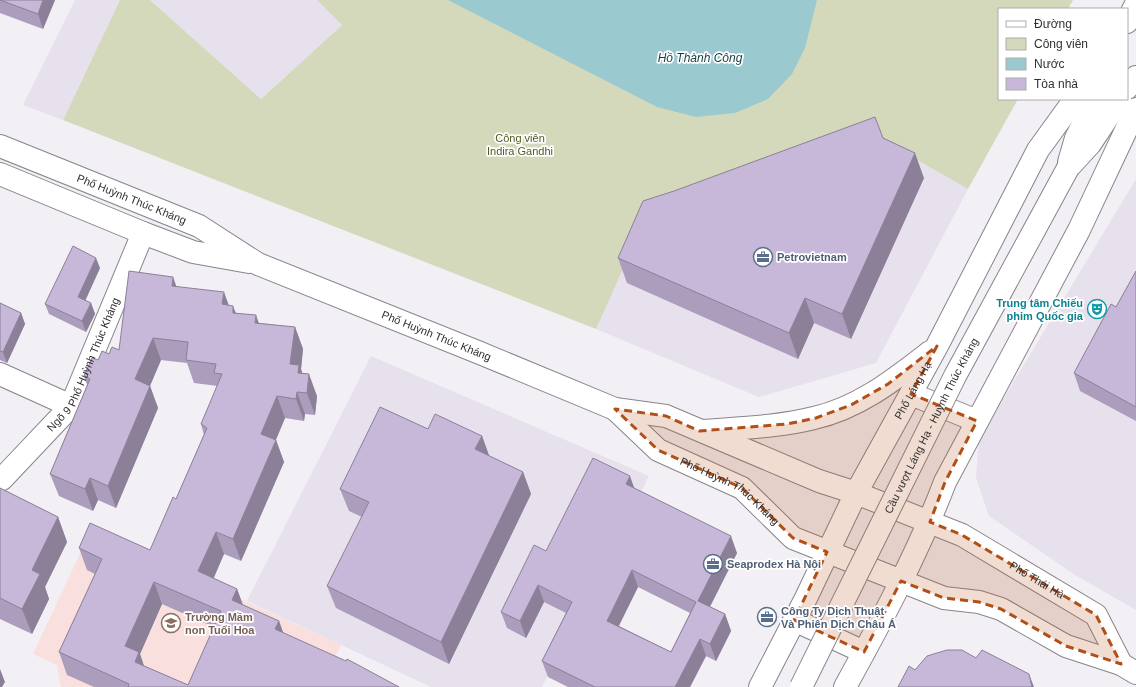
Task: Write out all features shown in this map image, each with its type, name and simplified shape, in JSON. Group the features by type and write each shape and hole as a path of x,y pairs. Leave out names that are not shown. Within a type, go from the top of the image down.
{"main road":[{"path":"1128,20 1136,4"},
{"path":"1128,87 1136,77"},
{"name":"Phố Láng Hạ","path":"760,687 856,494 937,346 1038,150 1074,100"},
{"name":"Cầu vượt Láng Hạ - Huỳnh Thúc Kháng","path":"801,687 955,376 1068,168 1076,138 1095,100"},
{"name":"Cầu vượt Láng Hạ - Huỳnh Thúc Kháng","path":"1068,168 1090,144 1119,100"},
{"path":"845,687 901,581 930,522 945,482 1078,230 1136,108"},
{"name":"Phố Huỳnh Thúc Kháng","path":"0,146 199,226 258,264 616,409 666,416 819,481 856,494"},
{"name":"Phố Huỳnh Thúc Kháng","path":"0,174 193,252 258,264"},
{"name":"Ngõ 9 Phố Huỳnh Thúc Kháng","path":"0,480 71,406 143,233"},
{"path":"699,431 787,424 816,418 834,412 851,405 888,384 937,346"},
{"path":"0,374 71,406"},
{"path":"911,394 977,421"},
{"name":"Phố Huỳnh Thúc Kháng","path":"616,409 658,450 742,488 793,538 901,581"},
{"name":"Phố Thái Hà","path":"856,494 962,535 1096,615 1129,668"},
{"name":"Phố Thái Hà","path":"901,581 944,598 979,602 1001,609 1066,646 1129,668"},
{"path":"794,620 864,652"}],"highlighted area":[{"path":"937,346 911,394 977,421 945,482 930,522 962,535 1096,615 1121,664 1066,646 1001,609 979,602 944,598 901,581 864,652 794,620 827,552 793,538 742,488 658,450 615,409 666,416 699,431 787,424 816,418 851,405 888,384"}],"shaded area":[{"path":"75,0 120,0 63,120 23,105"},
{"path":"150,0 317,0 343,24 261,99"},
{"path":"862,129 968,189 876,363 759,397 596,329 654,201"},
{"name":"Trung tâm Chiếu phim Quốc gia","path":"1136,179 1136,610 1075,575 989,516 976,478 979,439"},
{"path":"371,356 649,476 542,687 431,687 247,601"},
{"name":"Trường Mầm non Tuổi Hoa","path":"91,530 341,645 321,687 61,687 57,665 33,654"}],"green space":[{"name":"Công viên Indira Gandhi","path":"120,0 150,0 261,99 342,25 317,0 1073,0 1069,8 998,8 998,100 1017,100 968,189 862,129 654,201 596,329 63,120"}],"water":[{"name":"Hồ Thành Công","path":"448,0 817,0 805,48 792,74 768,99 735,113 696,117 657,107"}],"building":[{"path":"0,0 43,0 38,14"},
{"name":"Petrovietnam","path":"875,117 883,138 915,153 842,314 805,298 789,333 618,258 643,201"},
{"path":"73,246 96,258 78,297 91,303 82,321 45,304"},
{"path":"129,271 173,277 172,286 224,292 222,304 233,306 233,313 256,315 255,323 295,327 290,364 299,365 298,373 309,374 307,393 297,392 296,399 277,396 261,434 276,440 233,539 216,532 198,571 237,589 232,600 279,621 275,629 346,661 347,659 399,687 128,687 129,684 59,652 102,559 79,548 90,523 150,550 173,497 176,499 207,428 201,424 222,374 214,373 216,364 186,360 188,342 153,338 135,379 150,386 108,486 90,478 85,489 50,474 90,379 84,376 92,358 98,360 102,351 109,354 112,347 119,350","holes":["154,582 221,611 188,685 135,662 139,652 125,646"]},
{"path":"1136,271 1136,407 1074,373 1111,304 1116,307"},
{"path":"0,303 21,313 3,352 0,351"},
{"path":"380,407 428,429 435,414 482,436 475,449 523,472 441,642 327,586 369,502 340,489"},
{"path":"593,458 630,476 626,484 731,536 698,601 725,614 710,644 700,639 675,687 595,687 542,661 572,602 538,585 520,621 501,612 534,545 546,551","holes":["632,570 696,602 671,652 607,621"]},
{"path":"0,488 58,517 32,570 40,574 22,609 0,598"},
{"path":"947,650 962,650 976,658 982,650 1029,674 1032,687 898,687 909,666 915,670 927,656"}],"place":[{"name":"Petrovietnam","path":"763,257"},
{"name":"Trung tâm Chiếu phim Quốc gia","path":"1097,309"},
{"name":"Seaprodex Hà Nội","path":"713,564"},
{"name":"Công Ty Dịch Thuật Và Phiên Dịch Châu Á","path":"767,617"},
{"name":"Trường Mầm non Tuổi Hoa","path":"171,623"}]}
